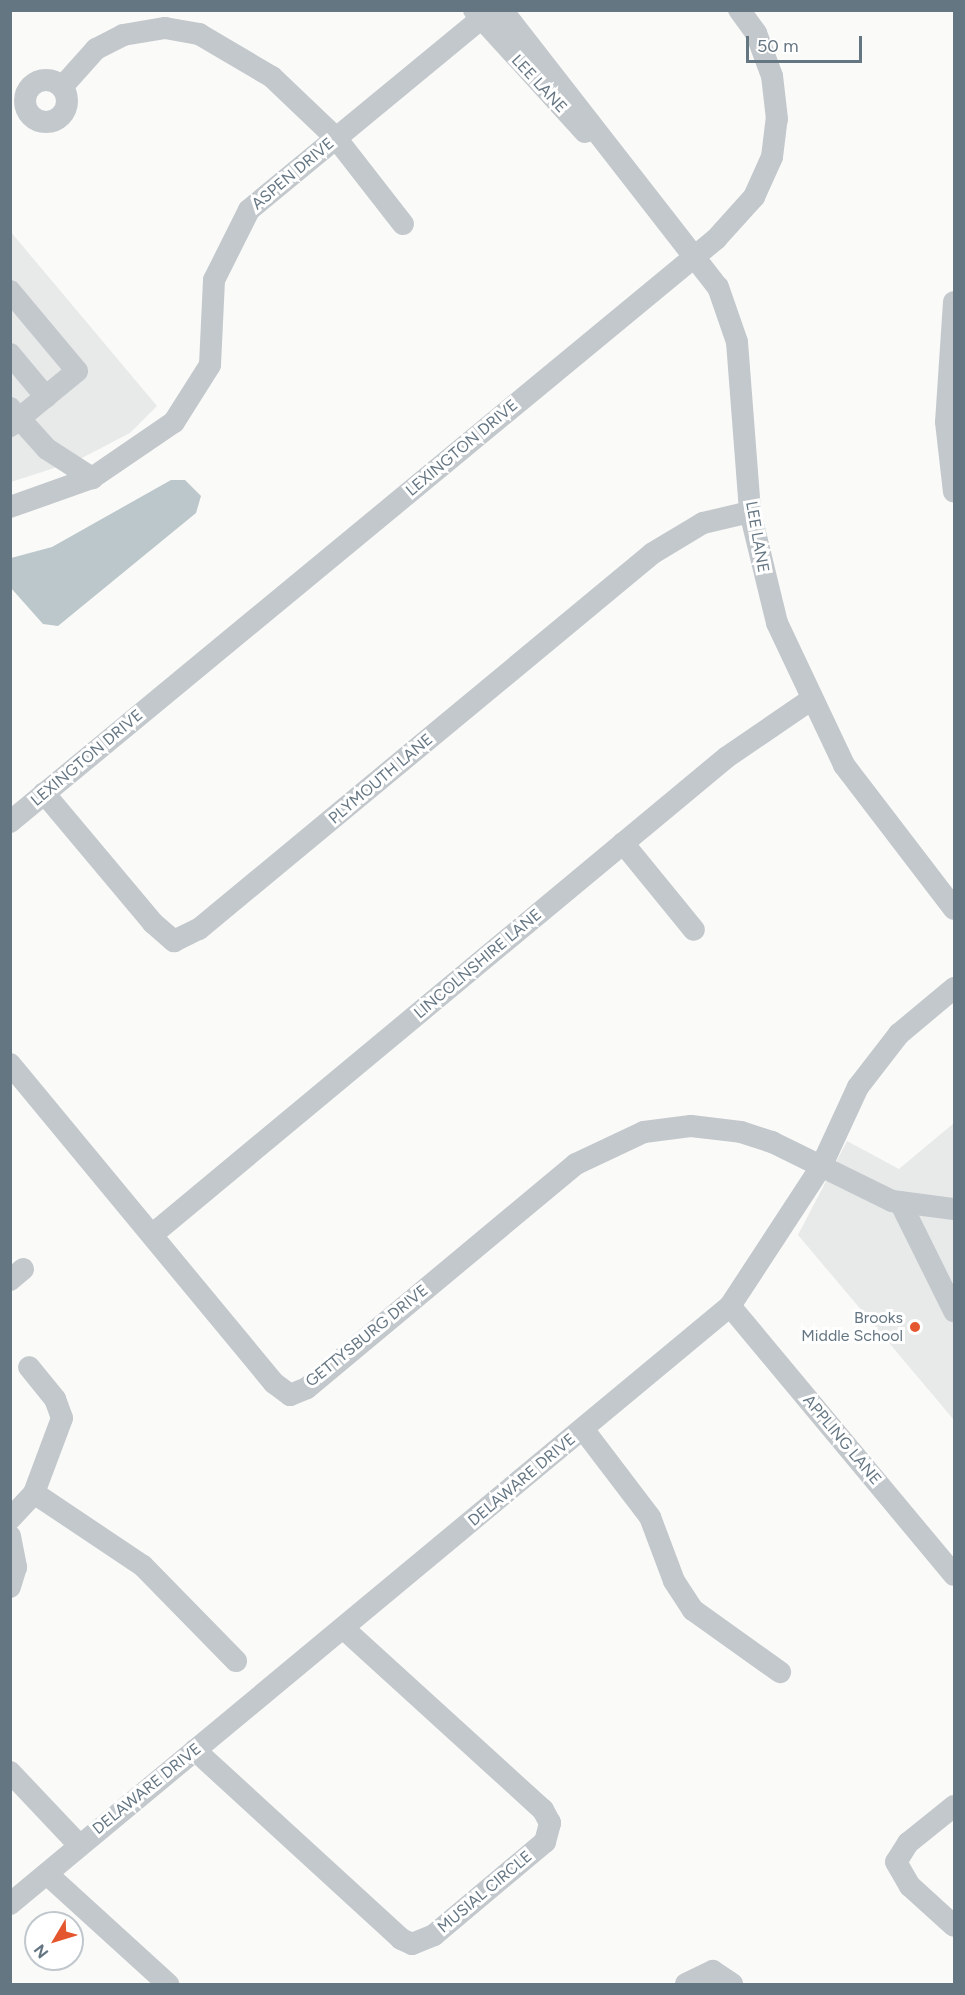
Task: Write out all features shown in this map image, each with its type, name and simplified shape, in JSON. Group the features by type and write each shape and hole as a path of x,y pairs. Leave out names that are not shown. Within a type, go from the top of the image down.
{"street":[{"name":"LEXINGTON DRIVE","path":"10,822 695,255 754,197 772,157 777,119 772,76 756,33 739,10"},
{"name":"LEE LANE","path":"487,13 567,87 609,153 695,255 718,287 735,329 750,512 771,604 809,701 866,798 954,909"},
{"name":"ASPEN DRIVE","path":"10,507 92,478 174,422 210,365 214,280 249,210 487,13"},
{"path":"62,87 96,49 141,21 182,20 272,78 336,138 403,224"},
{"path":"10,291 77,371 46,397 13,418 46,449 92,478"},
{"path":"954,302 946,413 954,492"},
{"path":"10,354 46,397"},
{"name":"PLYMOUTH LANE","path":"44,793 153,923 174,941 199,929 653,553 703,523 750,512"},
{"name":"LINCOLNSHIRE LANE","path":"153,1234 752,736 809,701"},
{"path":"623,843 694,930"},
{"name":"DELAWARE DRIVE","path":"10,1904 344,1629 730,1306 821,1167 858,1087 879,1057 954,988"},
{"name":"GETTYSBURG DRIVE","path":"10,1064 274,1383 290,1395 307,1388 559,1177 618,1142 667,1128 716,1127 772,1142 821,1167"},
{"path":"821,1167 900,1202 954,1209"},
{"path":"900,1202 954,1311"},
{"name":"APPLING LANE","path":"730,1306 954,1575"},
{"path":"10,1519 34,1493 62,1418 55,1399 29,1367"},
{"path":"583,1429 650,1516 674,1581 693,1610 780,1672"},
{"path":"34,1493 143,1566 236,1661"},
{"path":"10,1536 16,1567 10,1587"},
{"name":"MUSIAL CIRCLE","path":"195,1750 401,1939 412,1944 434,1935 545,1842 550,1823 543,1810 344,1629"},
{"path":"10,1772 79,1845"},
{"path":"954,1806 908,1843 896,1863 910,1886 954,1926"},
{"path":"47,1874 168,1984"},
{"path":"686,1984 713,1971 732,1984"}],"shaded area":[{"path":"10,231 157,406 130,433 76,461 11,482"},
{"path":"171,480 185,480 201,496 196,513 58,626 43,624 11,588 11,558 52,547"},
{"name":"Brooks Middle School","path":"954,1123 954,1420 798,1235 847,1141 899,1169"}],"place":[{"name":"Brooks Middle School","path":"915,1327"}]}
